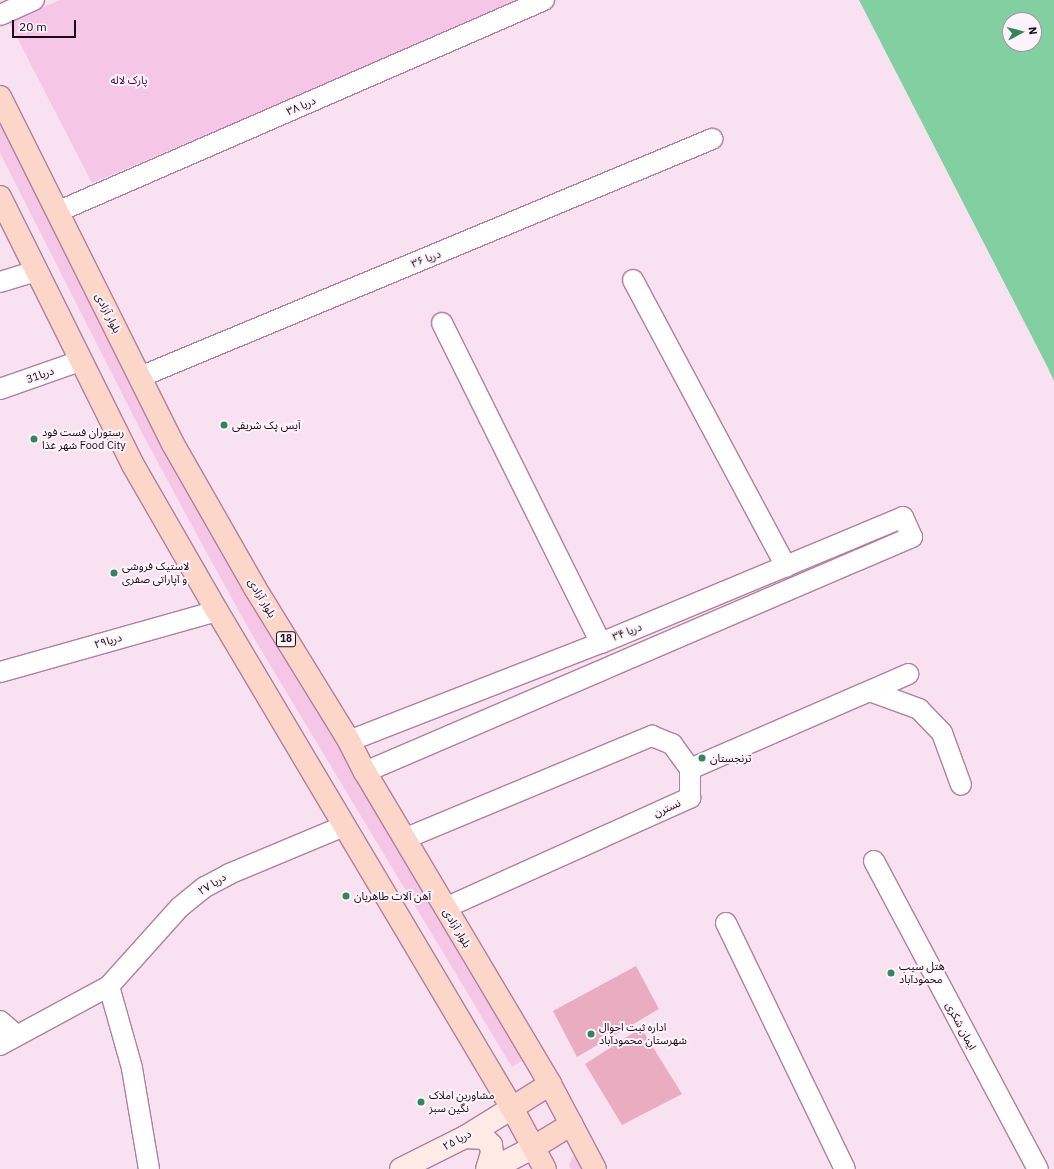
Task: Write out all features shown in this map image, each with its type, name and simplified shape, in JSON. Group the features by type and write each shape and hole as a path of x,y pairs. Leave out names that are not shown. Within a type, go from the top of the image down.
{"main road":[{"name":"بلوار آزادی","path":"0,97 173,444 251,581 349,741 365,772 404,839 550,1084 595,1169"},
{"path":"0,197 80,361 133,465 217,611 512,1108 545,1169"},
{"path":"512,1108 550,1084"},
{"name":"دریا ۲۵","path":"401,1169 465,1137 512,1108"},
{"path":"492,1169 534,1147 572,1124"},
{"path":"465,1137 484,1138 491,1145 492,1153 487,1169"}],"street":[{"path":"0,15 34,0"},
{"name":"دریا ۳۸","path":"58,212 544,0"},
{"name":"دریا ۳۶","path":"140,377 712,139"},
{"path":"0,282 37,271"},
{"path":"633,280 786,567"},
{"path":"442,323 601,643"},
{"name":"دریا31","path":"0,389 80,361"},
{"name":"دریا ۳۴","path":"349,741 601,643 903,517 912,537 365,772"},
{"name":"دریا۲۹","path":"0,672 217,611"},
{"path":"404,839 652,736 672,744 690,769 908,674"},
{"path":"870,691 919,709 928,718 942,733 962,786"},
{"name":"نسترن","path":"445,908 690,798 690,769"},
{"name":"دریا ۲۷","path":"8,1040 109,986 180,908 205,886 229,874 344,826"},
{"name":"ایمان شکری","path":"874,861 1038,1169"},
{"path":"726,923 845,1169"},
{"path":"109,986 132,1068 149,1169"},
{"path":"0,1020 8,1040"}],"green space":[{"name":"پارک لاله","path":"60,0 525,0 92,183 9,22"},
{"path":"0,112 387,825 522,1061 512,1067 255,640 141,431 0,153"},
{"path":"582,1155 589,1169 571,1169 569,1165 573,1156"}],"shaded area":[{"path":"859,0 1054,0 1054,381 1047,366"}],"building":[{"name":"اداره ثبت احوال شهرستان محمودآباد","path":"636,966 659,1009 577,1057 553,1011"},
{"path":"641,1028 682,1094 622,1125 585,1064"}],"place":[{"name":"آیس پک شریفی","path":"224,425"},
{"name":"رستوران فست فود شهر غذا Food City","path":"34,439"},
{"name":"لاستیک فروشی و آپاراتی صفری","path":"114,573"},
{"name":"ترنجستان","path":"702,758"},
{"name":"آهن آلات طاهریان","path":"346,896"},
{"name":"هتل سیب محمودآباد","path":"891,973"},
{"name":"اداره ثبت احوال شهرستان محمودآباد","path":"591,1034"},
{"name":"مشاورین املاک نگین سبز","path":"421,1102"}]}
